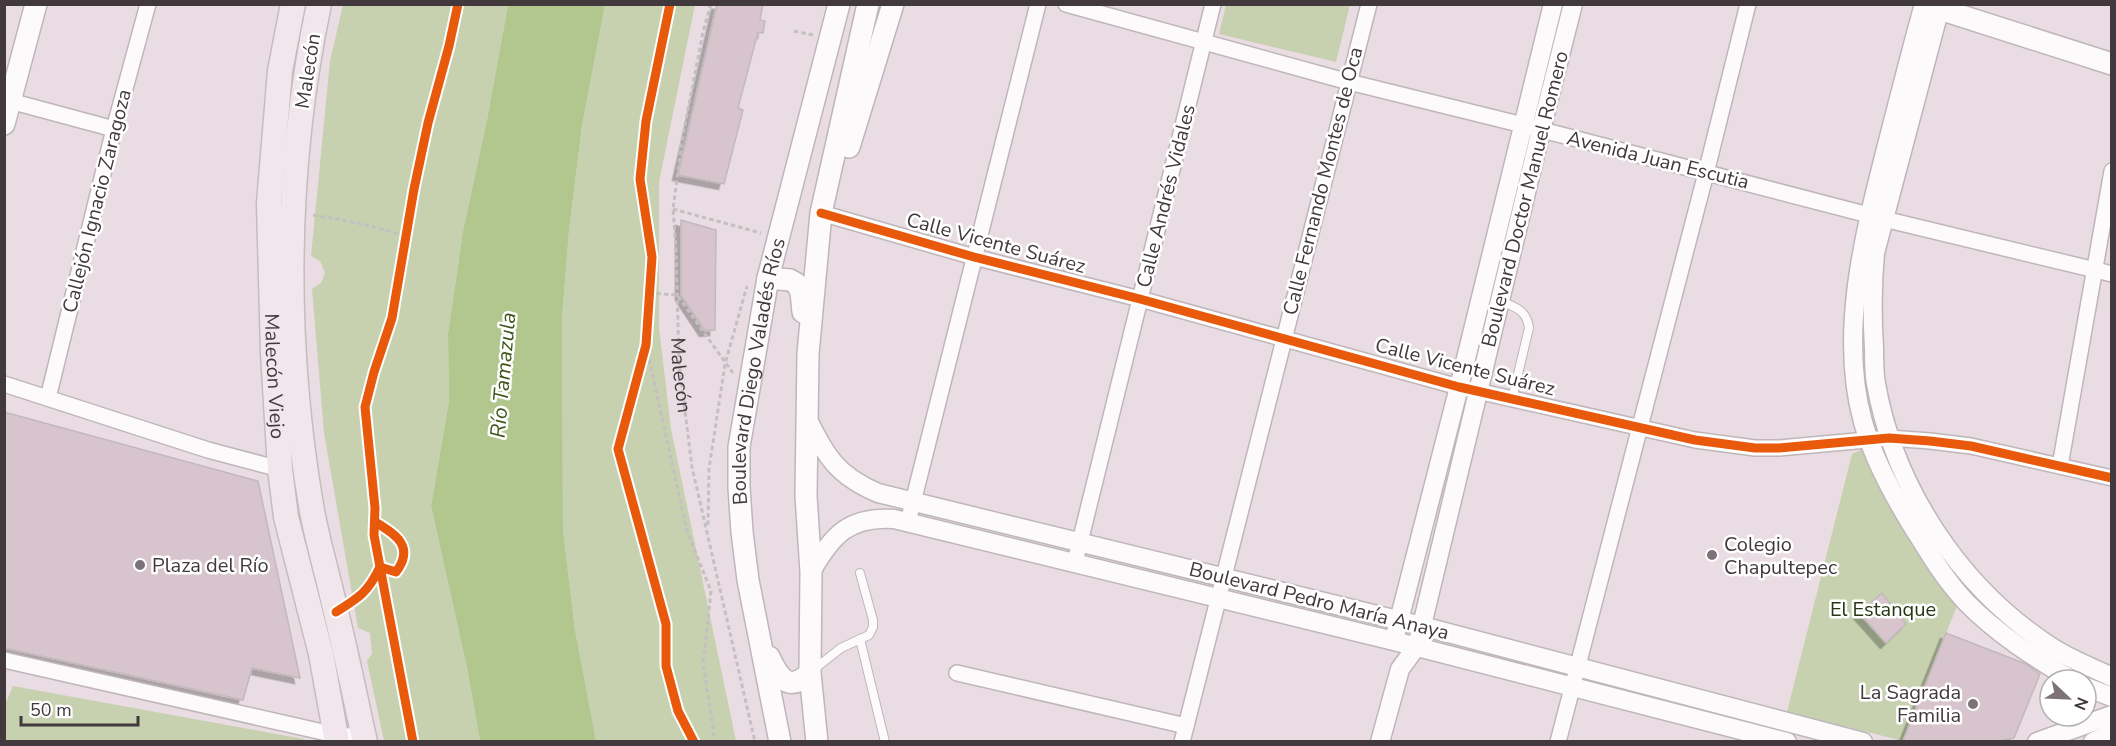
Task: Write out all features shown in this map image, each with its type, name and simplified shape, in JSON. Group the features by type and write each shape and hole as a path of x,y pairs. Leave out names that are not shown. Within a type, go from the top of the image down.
{"main road":[{"path":"4,124 36,4"},
{"name":"Malecón Viejo","path":"293,4 280,71 269,203 270,288 280,469 286,517 321,654 337,738"},
{"name":"Malecón","path":"319,4 302,111 293,212 292,334 297,401 313,512 364,739"},
{"name":"Boulevard Diego Valadés Ríos","path":"780,741 748,580 742,532 739,447 768,278 839,4"},
{"name":"Boulevard Diego Valadés Ríos","path":"817,741 810,673 811,572 806,496 808,354 821,213 868,4"},
{"path":"826,188 840,174 893,4"},
{"path":"1932,6 2112,64"},
{"path":"768,278 790,280 799,286 808,354"},
{"path":"280,469 291,477 313,512"},
{"path":"761,640 781,679 791,682 801,680 810,673"}],"street":[{"name":"Callejón Ignacio Zaragoza","path":"48,398 114,129 148,4"},
{"path":"908,522 1038,4"},
{"name":"Avenida Juan Escutia","path":"1066,4 1349,82 2112,274"},
{"name":"Calle Andrés Vidales","path":"1075,562 1213,4"},
{"name":"Calle Fernando Montes de Oca","path":"1182,741 1369,4"},
{"name":"Boulevard Doctor Manuel Romero","path":"1380,741 1400,669 1417,646 1479,391 1500,301 1553,4"},
{"name":"Boulevard Doctor Manuel Romero","path":"1400,669 1394,641 1459,387 1532,127 1573,4"},
{"path":"1558,741 1748,4"},
{"path":"1932,6 1877,216 1860,263 1854,308 1855,378 1863,423 1900,505 1941,571 1966,602 2013,642 2051,668"},
{"path":"10,101 114,129"},
{"path":"2060,466 2112,171"},
{"name":"Calle Vicente Suárez","path":"821,213 974,257 1283,337 1459,387 1639,429 1695,440 1755,448 1889,438 1971,446 2112,478"},
{"path":"1877,216 1872,290 1875,381 1889,438 1908,484 1967,576 2018,622 2052,648 2112,677"},
{"path":"4,384 207,450 280,469"},
{"name":"Boulevard Pedro María Anaya","path":"807,418 827,456 851,480 878,493 1422,626 1863,741"},
{"name":"Boulevard Pedro María Anaya","path":"811,572 831,540 847,527 881,518 908,522 1417,646 1571,686 1735,735 1787,741"},
{"path":"4,660 337,738 364,739"},
{"path":"957,673 1186,726"},
{"path":"1735,735 1741,709"},
{"path":"2037,741 2112,715"},
{"path":"2093,741 2112,733"}],"lane":[{"path":"1500,301 1518,308 1528,319 1529,328 1512,399"},
{"path":"810,673 841,648 869,635 873,627 873,620 860,573"},
{"path":"860,639 885,741"}],"path":[{"path":"794,31 813,35"},
{"path":"673,209 779,238"},
{"path":"293,212 350,220 380,227 407,237"},
{"path":"350,220 375,218"},
{"path":"405,248 408,226"},
{"path":"649,303 650,281"},
{"path":"649,293 677,295 725,364 748,391"},
{"path":"640,368 647,335"},
{"path":"646,345 687,531 711,591 703,663 715,741"},
{"path":"711,591 721,587"}],"green space":[{"path":"343,5 508,5 487,120 463,231 448,334 449,401 431,506 467,668 480,741 384,741 367,661 372,654 370,633 358,628 324,433 312,289 321,283 325,273 320,261 311,256 330,61"},
{"path":"605,5 695,5 659,182 659,327 671,429 736,741 596,742 575,630 563,531 562,318 569,231 582,126"},
{"path":"1226,5 1350,5 1336,62 1219,34"},
{"name":"El Estanque","path":"1869,446 1963,591 1903,741 1787,712 1852,454"},
{"path":"13,686 306,741 5,741 5,704"}],"water":[{"name":"Río Tamazula","path":"508,5 605,5 582,126 569,231 562,318 563,531 575,630 596,741 480,741 467,668 431,506 449,401 448,334 463,231 487,120"}],"building":[{"path":"717,4 763,4 760,20 765,21 763,33 758,32 738,108 743,110 724,184 678,175"},
{"path":"681,220 716,230 715,330 705,331 681,295"},
{"name":"Plaza del Río","path":"4,412 258,481 300,678 252,668 243,700 4,648"},
{"path":"1882,593 1906,624 1886,643 1859,613"},
{"name":"La Sagrada Familia","path":"1946,633 2026,664 2038,673 2038,679 2014,738 1999,741 1903,741"}],"cycle path":[{"path":"413,742 374,535 375,508 365,407 392,318 414,189 458,4"},
{"path":"670,4 646,121 640,179 652,257 646,345 618,449 666,624 666,666 678,711 694,742"},
{"path":"821,213 974,257 1140,299 1459,387 1695,440 1755,448 1889,438 1930,441 1971,446 2112,478"},
{"path":"336,612 362,593 380,567 396,572 401,563 404,555 400,542 390,531 375,522"}],"place":[{"name":"Colegio Chapultepec","path":"1712,555"},
{"name":"Plaza del Río","path":"140,565"},
{"name":"La Sagrada Familia","path":"1973,704"}]}
